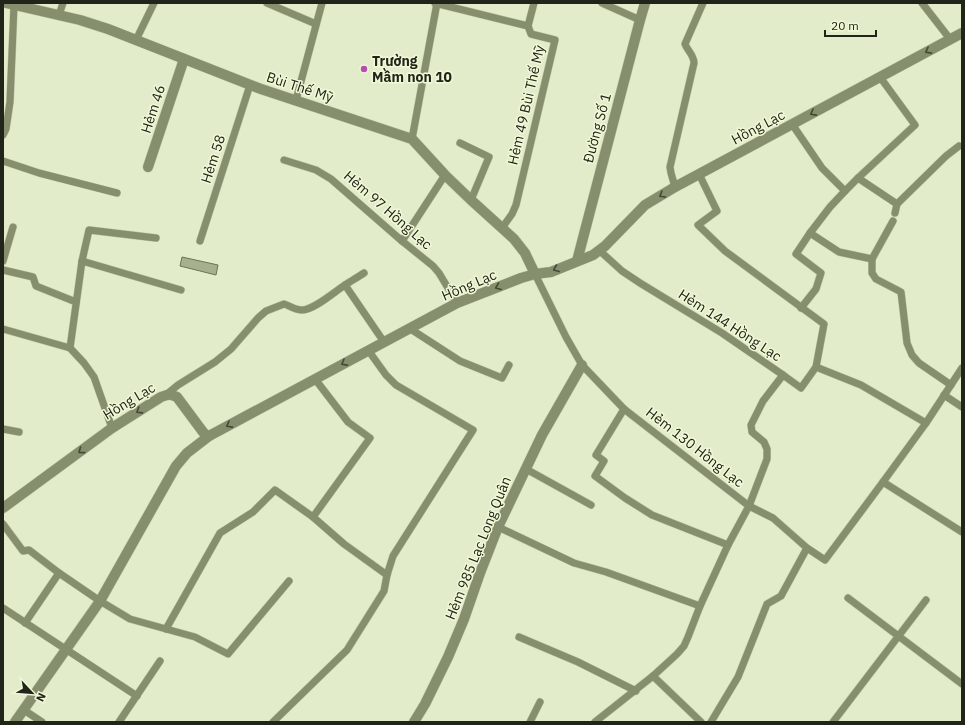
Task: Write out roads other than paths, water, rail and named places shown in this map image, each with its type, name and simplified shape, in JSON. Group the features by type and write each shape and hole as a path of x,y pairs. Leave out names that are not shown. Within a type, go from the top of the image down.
{"street":[{"name":"Đường Số 1","path":"577,261 645,3"},
{"name":"Bùi Thế Mỹ","path":"10,4 80,20 108,29 250,85 412,139 445,175 514,239 525,253 535,274"},
{"name":"Hồng Lạc","path":"3,508 112,428 161,397 168,394 177,397 203,432 209,436 457,303 521,278 551,272 593,255 600,251 645,205 675,187 962,33"},
{"name":"Hẻm 46","path":"148,167 184,59"},
{"name":"Hẻm 985 Lạc Long Quân","path":"414,722 425,704 448,658 498,527 542,435 582,365"},
{"path":"15,722 100,601 176,466 187,453 209,436"}],"lane":[{"path":"60,15 63,3"},
{"path":"136,40 154,3"},
{"path":"267,3 316,24"},
{"path":"296,100 322,3"},
{"path":"412,139 436,3 528,26"},
{"name":"Hẻm 49 Bùi Thế Mỹ","path":"502,228 516,206 555,40 531,34 528,26 534,3"},
{"path":"602,3 640,20"},
{"path":"675,187 670,173 670,167 694,63 693,57 686,46 686,41 703,3"},
{"path":"922,3 950,39"},
{"path":"3,135 6,129 10,102 10,4"},
{"path":"801,308 816,290 821,273 796,254 830,207 858,178 915,125 880,77"},
{"name":"Hẻm 58","path":"200,240 250,85"},
{"path":"792,124 822,168 845,191"},
{"path":"460,143 489,157 471,200"},
{"path":"895,213 896,204 946,156 959,146"},
{"name":"Hẻm 97 Hồng Lạc","path":"284,160 316,170 331,179 433,266 439,273 457,303"},
{"path":"3,161 117,193"},
{"path":"699,174 718,211 698,225 725,251 824,324 816,367 801,388 783,375"},
{"path":"402,241 445,175"},
{"path":"858,178 896,204"},
{"path":"893,221 872,259 872,273 876,279 901,292 907,343 912,355 919,363 951,385"},
{"path":"3,261 13,227"},
{"path":"70,348 82,261 89,230 156,238"},
{"path":"810,233 838,252 872,259"},
{"name":"Hẻm 144 Hồng Lạc","path":"595,722 636,691 684,646 700,606 728,545 749,506 767,459 767,449 764,442 752,432 751,425 763,401 783,375 722,333 622,271 600,251"},
{"path":"82,261 181,290"},
{"path":"3,270 33,277 36,286 76,302"},
{"path":"168,394 178,385 215,362 231,349 266,311 284,304 299,310 307,310 364,273"},
{"name":"Hẻm 130 Hồng Lạc","path":"535,274 566,337 582,365 624,409 749,506 773,518 807,548 825,560 883,482"},
{"path":"345,285 384,342"},
{"path":"409,328 460,361 502,378 509,365"},
{"path":"3,329 70,348 84,362 94,377 112,428"},
{"path":"273,722 347,650 384,591 393,556 473,430 396,385 386,375 368,350"},
{"path":"816,367 861,384 926,423"},
{"path":"962,368 926,423 883,482 962,532"},
{"path":"313,517 370,438 348,422 315,379"},
{"path":"944,395 962,406"},
{"name":"Hẻm 130 Hồng Lạc","path":"624,409 596,455 604,461 595,476 625,498 652,515 728,545"},
{"path":"3,429 19,432"},
{"path":"526,469 591,505"},
{"path":"166,629 220,533 253,512 276,490 313,517 344,544 387,575"},
{"path":"3,524 23,551 29,550 59,574 130,619 194,637 228,654 289,581"},
{"path":"498,527 574,563 606,572 700,606"},
{"path":"711,722 738,677 767,604 781,596 807,548"},
{"path":"25,623 59,574"},
{"path":"848,598 962,684"},
{"path":"833,722 926,600"},
{"path":"3,608 137,696"},
{"path":"519,637 578,662 636,691"},
{"path":"119,722 160,661"},
{"path":"653,676 701,722"},
{"path":"530,722 540,702"},
{"path":"24,710 42,722"}],"place":[{"name":"Trường Mầm non 10","path":"364,69"}]}
